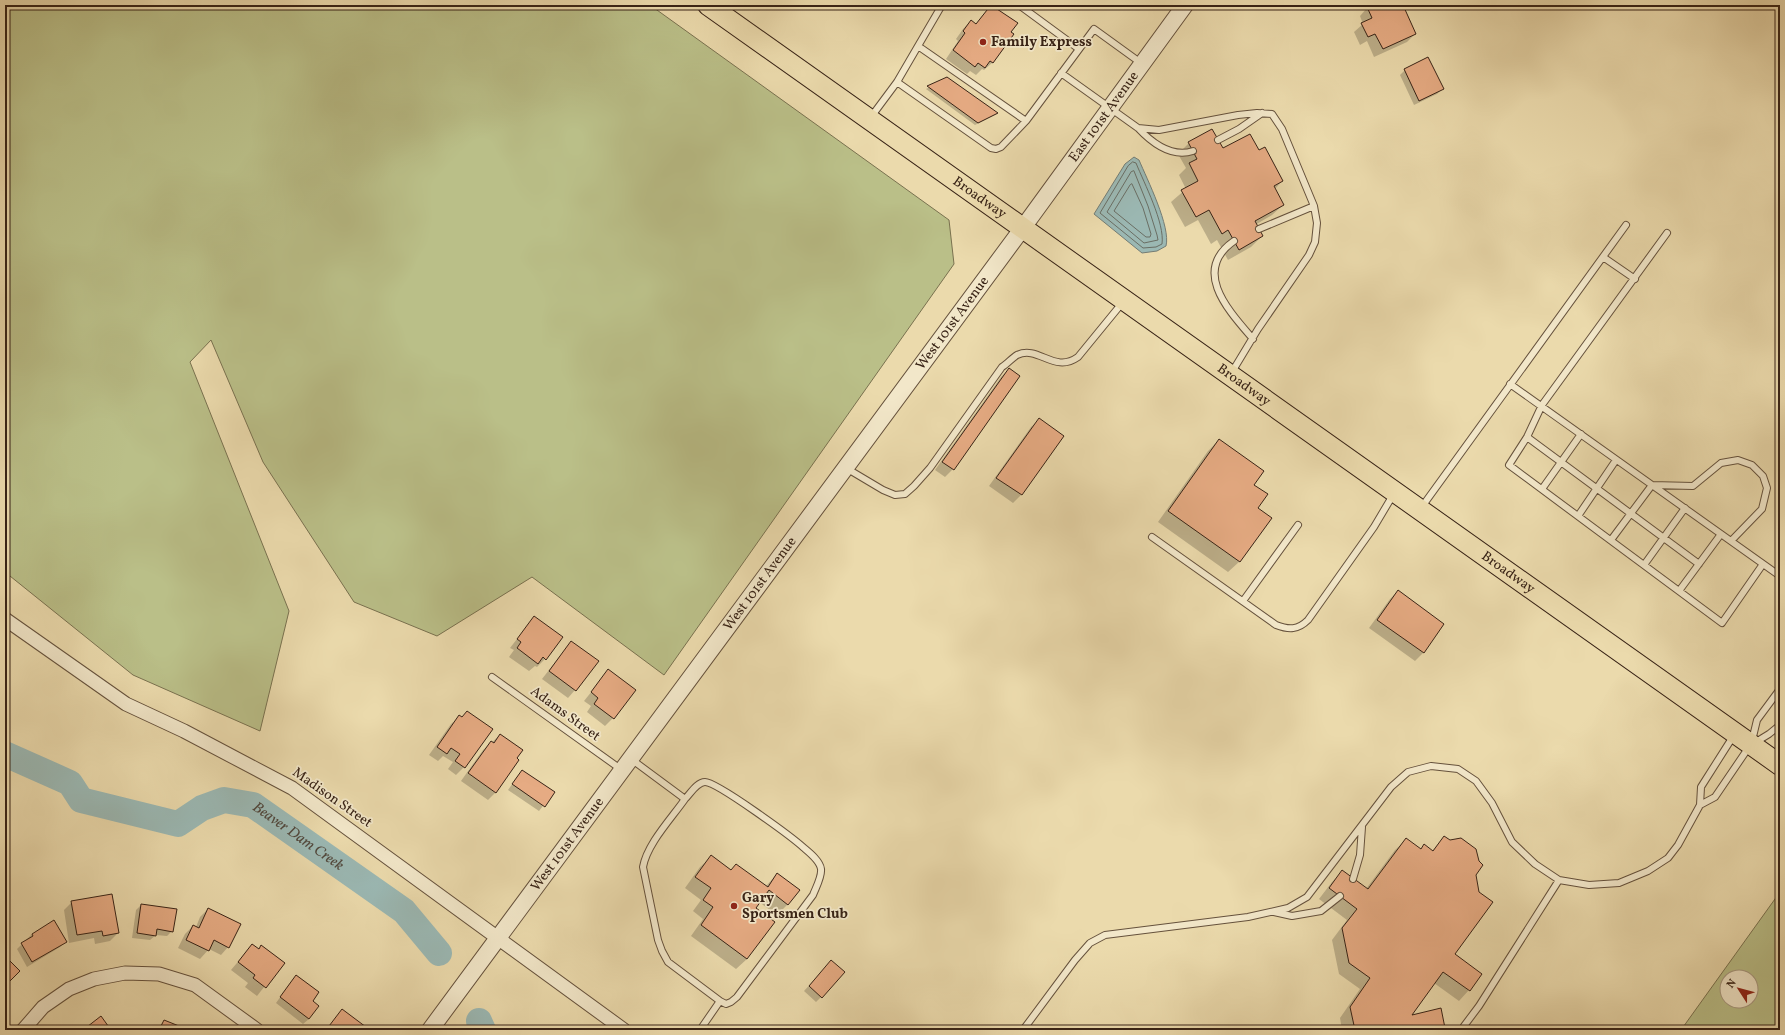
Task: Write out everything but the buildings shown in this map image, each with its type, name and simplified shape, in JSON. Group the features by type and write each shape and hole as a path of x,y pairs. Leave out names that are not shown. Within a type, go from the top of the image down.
{"main road":[{"name":"Broadway","path":"708,5 868,120 1780,765"}],"street":[{"name":"East 101st Avenue","path":"1022,229 1185,5"},
{"name":"West 101st Avenue","path":"430,1030 1022,229"},
{"name":"Madison Street","path":"5,619 126,704 184,731 292,788 624,1030"},
{"path":"23,1030 43,1007 68,989 94,979 125,973 159,974 195,985 257,1030"}],"lane":[{"path":"868,120 896,82 942,5"},
{"path":"1019,5 1079,49"},
{"path":"896,82 996,150 1001,148 1026,121 1094,29 1142,64"},
{"path":"918,46 1026,121"},
{"path":"1061,73 1138,128 1146,137 1163,150 1187,153 1193,151"},
{"path":"1138,128 1159,130 1238,115 1262,113 1272,114 1282,129 1314,206 1317,224 1315,242 1309,255 1252,339 1230,376"},
{"path":"1218,140 1239,130 1262,113"},
{"path":"1259,229 1314,206"},
{"path":"1420,509 1626,225"},
{"path":"1667,234 1542,406 1527,437 1509,465 1722,622 1764,564"},
{"path":"1234,241 1225,248 1218,258 1215,272 1217,290 1223,303 1252,339"},
{"path":"1603,257 1635,280"},
{"path":"846,468 883,490 895,495 905,494 930,468 1002,368 1017,356 1029,353 1062,364 1070,363 1078,357 1124,301"},
{"path":"1510,384 1780,576"},
{"path":"1542,490 1581,434"},
{"path":"1527,437 1699,564"},
{"path":"1578,516 1616,460"},
{"path":"1652,485 1693,486 1721,463 1738,460 1752,465 1763,476 1767,488 1762,509 1731,541"},
{"path":"1611,540 1652,485"},
{"path":"1152,537 1276,625 1284,628 1296,629 1302,627 1366,539 1395,492"},
{"path":"1644,565 1685,508"},
{"path":"1242,601 1298,525"},
{"path":"1679,591 1721,534"},
{"name":"Adams Street","path":"492,677 627,765 685,799"},
{"path":"1023,1030 1075,960 1090,943 1105,935 1248,917 1288,908 1307,897 1391,787 1408,772 1431,766 1458,770 1476,781 1492,803 1512,842 1535,864 1559,880 1590,885 1619,883 1648,871 1668,858 1678,845 1700,805 1701,787 1743,739 1780,689"},
{"path":"1743,739 1769,734 1780,725"},
{"path":"1700,805 1715,797 1743,739"},
{"path":"705,782 712,784 728,793 803,846 815,858 821,868 820,876 812,895 737,997 726,1004 720,1001 668,962 658,940 643,867 644,858 650,848 685,799 699,784 705,782"},
{"path":"1353,879 1360,855 1362,826"},
{"path":"1464,1026 1479,1006 1559,880"},
{"path":"1270,912 1292,916 1321,911 1340,896"},
{"path":"700,1030 720,1001"}],"green space":[{"path":"5,5 650,5 949,220 954,264 664,675 532,577 437,636 354,602 263,462 211,340 190,362 289,611 260,731 133,675 5,572"},
{"path":"1780,892 1780,1030 1681,1030 1719,977 1719,1009 1759,1009 1759,969 1725,969"}],"water":[{"path":"1134,157 1139,160 1162,215 1165,227 1167,238 1166,246 1157,251 1142,253 1094,214 1125,164"}],"waterway":[{"name":"Beaver Dam Creek","path":"5,754 70,783 81,800 178,824 202,808 224,800 253,805 404,911 439,953"},
{"name":"Beaver Dam Creek","path":"479,1021 483,1030"}],"place":[{"name":"Family Express","path":"983,42"},
{"name":"Gary Sportsmen Club","path":"734,906"}]}
